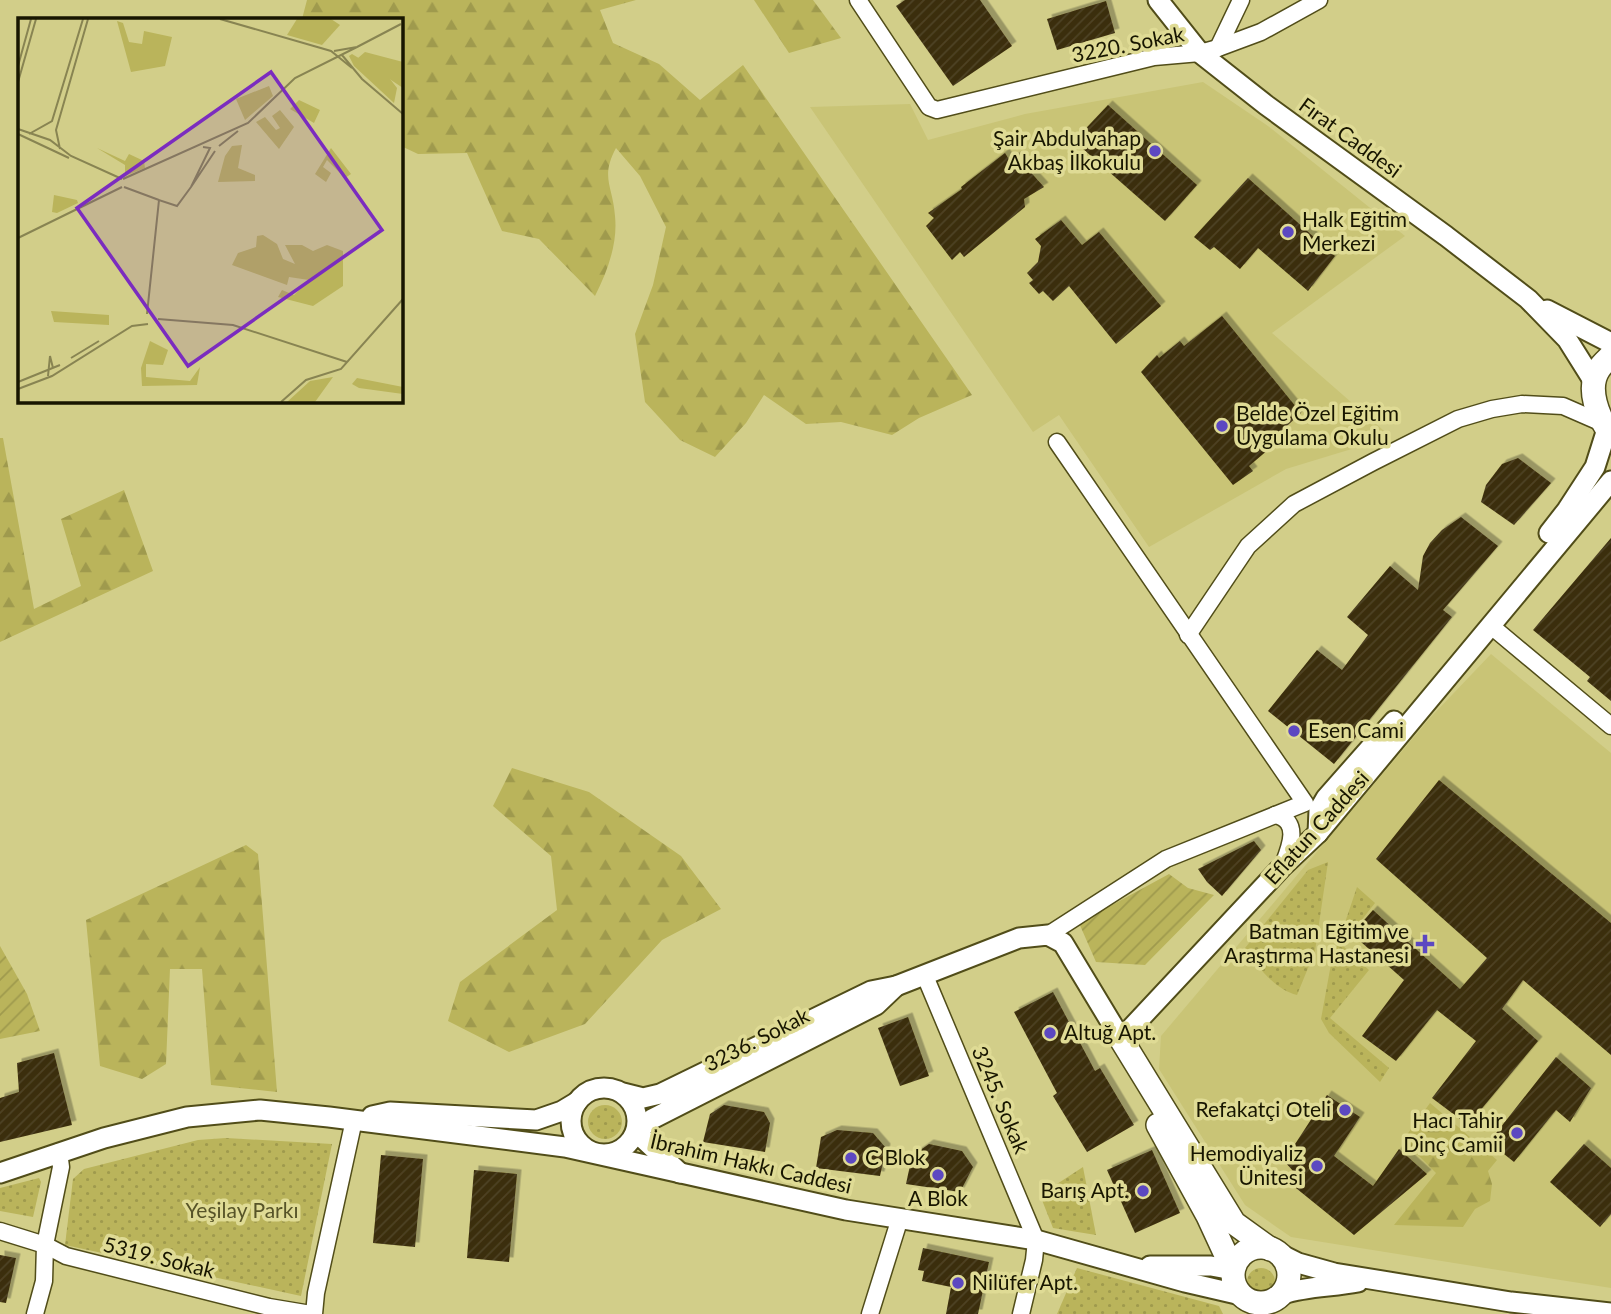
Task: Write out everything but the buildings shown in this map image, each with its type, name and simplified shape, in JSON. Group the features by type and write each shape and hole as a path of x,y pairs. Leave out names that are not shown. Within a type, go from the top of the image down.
{"main road":[{"path":"1607,429 1595,405 1594,382 1598,369 1611,356"},
{"path":"1121,1039 1234,1223 1274,1251 1289,1268 1290,1277 1284,1304 1250,1303 1233,1279 1237,1261 1251,1249 1274,1251"},
{"path":"1121,1039 1135,1083 1208,1216 1233,1270"}],"street":[{"name":"3220. Sokak","path":"858,0 929,107 937,110 1154,57 1209,50 1261,32 1319,0"},
{"name":"Fırat Caddesi","path":"1158,0 1266,105 1528,299"},
{"path":"1209,50 1241,0"},
{"path":"1528,299 1611,343"},
{"path":"1528,299 1567,339 1594,382"},
{"path":"1188,635 1248,546 1294,504 1458,419 1522,404 1563,406 1607,429"},
{"name":"Eflatun Caddesi","path":"1326,798 1485,613 1567,510 1595,467 1607,429"},
{"path":"1057,442 1305,803"},
{"name":"Eflatun Caddesi","path":"1121,1039 1282,867 1318,833 1611,481"},
{"path":"1490,625 1611,726"},
{"path":"1121,1039 1063,943 1048,935 1166,859 1305,803 1326,798"},
{"path":"1318,833 1320,810 1326,798"},
{"path":"1275,815 1290,822 1292,834 1282,867"},
{"name":"3236. Sokak","path":"623,1093 643,1098 660,1094 871,991 925,976 1019,938 1048,935"},
{"name":"3245. Sokak","path":"925,976 1036,1240"},
{"name":"3236. Sokak","path":"636,1132 652,1119 876,1005 896,986"},
{"path":"602,1088 623,1093 636,1110 636,1132 631,1142 613,1154 603,1154 584,1147 572,1131 572,1111 577,1102 584,1095 602,1088"},
{"name":"İbrahim Hakkı Caddesi","path":"354,1120 390,1112 536,1120 562,1111 577,1102"},
{"name":"İbrahim Hakkı Caddesi","path":"0,1173 136,1129 200,1115 260,1110 565,1147 846,1210 1036,1240 1135,1266"},
{"path":"313,1314 354,1120"},
{"path":"636,1132 681,1173"},
{"path":"34,1314 44,1281 44,1245 61,1167 59,1152"},
{"path":"870,1314 900,1218"},
{"name":"5319. Sokak","path":"0,1231 44,1245 66,1256 269,1307 313,1314"},
{"path":"1024,1312 1036,1240"},
{"path":"1274,1251 1298,1263 1334,1273 1517,1308 1611,1313"},
{"path":"1135,1266 1211,1266 1233,1270"},
{"path":"1135,1266 1250,1303"},
{"path":"1284,1304 1303,1287 1328,1287 1376,1279"}],"shaded area":[{"path":"1203,82 1268,126 1405,236 1272,333 1391,437 1286,469 1149,547 1059,415 1033,432 810,107 910,104 928,140 1025,114"},
{"name":"Batman Eğitim ve Araştırma Hastanesi","path":"1491,654 1611,753 1611,1288 1291,1237 1245,1205 1159,1069 1161,1036 1430,718"}],"green space":[{"path":"307,0 636,0 600,10 613,43 659,64 700,100 743,65 972,395 919,418 892,435 841,422 806,424 764,395 746,423 715,457 680,440 645,402 635,334 653,285 666,227 640,176 616,148 608,175 614,206 615,237 607,268 595,296 539,239 502,231 467,153 418,154 402,146 402,18 302,18"},
{"path":"754,0 813,0 841,38 789,53"},
{"path":"0,438 3,438 34,609 81,586 61,519 124,490 153,571 0,642"},
{"path":"512,768 589,792 681,856 721,909 662,940 585,1024 509,1052 448,1021 460,982 557,910 551,856 493,806"},
{"path":"246,845 258,854 277,1092 211,1085 202,969 170,969 166,1064 142,1079 100,1066 86,920"},
{"path":"1328,862 1315,951 1297,995 1274,983 1245,948 1308,870"},
{"path":"1169,874 1188,888 1214,895 1145,965 1096,962 1079,923"},
{"path":"1357,887 1375,903 1342,945 1369,970 1330,1018 1389,1068 1380,1082 1329,1033 1321,1019 1331,964"},
{"path":"0,946 27,994 40,1031 0,1039"},
{"path":"1430,1103 1497,1160 1488,1171 1492,1184 1490,1201 1475,1209 1463,1227 1394,1225 1436,1173 1403,1140"},
{"path":"605,1105 617,1110 622,1122 617,1134 605,1139 593,1134 588,1122 593,1110"},
{"name":"Yeşilay Parkı","path":"226,1138 332,1144 301,1296 65,1245 73,1179 84,1169 198,1140"},
{"path":"1083,1167 1096,1235 1053,1228 1040,1195"},
{"path":"39,1178 41,1182 33,1217 0,1211 0,1188"},
{"path":"1077,1268 1219,1306 1223,1314 1057,1314"},
{"path":"1261,1268 1271,1272 1275,1282 1271,1292 1261,1296 1251,1292 1247,1282 1251,1272"}],"place":[{"name":"Şair Abdulvahap Akbaş İlkokulu","path":"1155,151"},
{"name":"Halk Eğitim Merkezi","path":"1288,232"},
{"name":"Belde Özel Eğitim Uygulama Okulu","path":"1222,426"},
{"name":"Esen Cami","path":"1294,731"},
{"name":"Batman Eğitim ve Araştırma Hastanesi","path":"1425,944"},
{"name":"Altuğ Apt.","path":"1050,1033"},
{"name":"Refakatçi Oteli","path":"1345,1110"},
{"name":"Hacı Tahir Dinç Camii","path":"1517,1133"},
{"name":"C Blok","path":"851,1158"},
{"name":"Hemodiyaliz Ünitesi","path":"1317,1166"},
{"name":"A Blok","path":"938,1175"},
{"name":"Barış Apt.","path":"1143,1191"},
{"name":"Nilüfer Apt.","path":"958,1283"}]}
